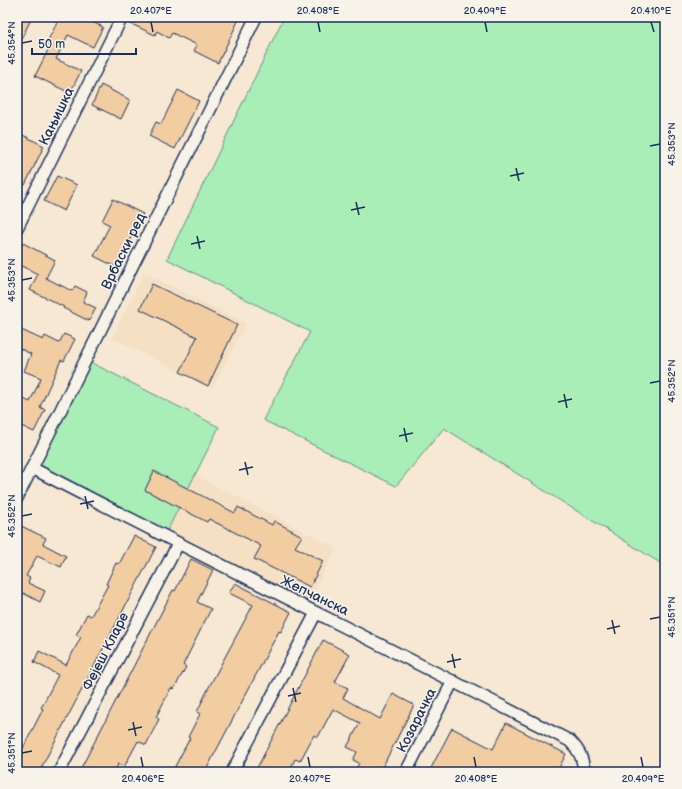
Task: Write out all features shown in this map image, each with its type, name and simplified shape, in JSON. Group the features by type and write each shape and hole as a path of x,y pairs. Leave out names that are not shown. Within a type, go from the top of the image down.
{"street":[{"name":"Кањишка","path":"17,228 122,17"},
{"name":"Врбаски ред","path":"17,498 256,17"},
{"name":"Жепчанска","path":"32,468 178,544 570,741 581,754 584,772"},
{"name":"Фејеш Кларе","path":"59,772 178,544"},
{"path":"232,772 316,613"},
{"name":"Козарачка","path":"406,772 453,681"}],"shaded area":[{"path":"144,273 246,323 213,388 112,338"},
{"path":"195,475 336,548 306,606 166,533"}],"green space":[{"path":"284,17 651,17 665,26 665,566 444,428 396,486 263,420 310,332 167,259"},
{"path":"90,362 219,427 166,533 37,468"}],"building":[{"path":"17,17 32,17 17,48"},
{"path":"60,17 82,17 103,27 93,47 68,35 56,59 81,71 70,93 35,76 50,46 46,44"},
{"path":"129,17 240,17 218,63 194,51 197,45 172,33 169,38 157,31 155,35 127,22"},
{"path":"101,85 130,100 121,119 92,105"},
{"path":"178,90 199,101 175,149 149,136 156,122 161,124"},
{"path":"17,132 44,146 25,185 17,181"},
{"path":"57,176 77,185 64,211 44,201"},
{"path":"113,199 143,214 116,267 94,256 110,225 102,221"},
{"path":"23,243 55,260 46,278 72,291 75,286 87,292 83,302 96,308 89,321 30,290 38,274 17,264 17,255"},
{"path":"152,284 237,325 208,386 180,372 197,337 140,309"},
{"path":"17,328 43,340 45,336 59,343 64,334 75,339 64,361 61,360 40,407 45,410 34,432 17,424 17,396 30,402 41,378 24,371 31,354 17,347"},
{"path":"154,471 235,513 238,507 272,525 274,521 302,536 295,547 323,561 310,587 254,559 261,546 209,519 207,522 145,490"},
{"path":"17,524 46,538 43,544 66,556 61,567 37,556 26,576 30,578 28,583 45,591 40,602 23,593 17,605"},
{"path":"134,536 156,547 39,772 17,772 17,760 43,709 41,708 58,675 34,662 39,651 66,665 81,637 76,635 87,614 91,616 108,585 106,584 116,563 119,564"},
{"path":"191,559 213,570 197,602 211,609 183,665 186,667 174,689 171,688 156,717 159,719 146,745 138,741 124,767 118,764 115,772 79,772 173,590 175,591"},
{"path":"235,583 291,612 281,632 279,631 205,772 172,772 190,738 188,737 200,714 197,712 210,685 253,605 229,593"},
{"path":"323,640 350,654 335,682 348,688 343,698 380,719 393,694 414,705 380,772 354,772 359,763 353,760 357,752 347,747 360,723 333,709 318,737 314,735 300,761 295,759 289,772 255,772"},
{"path":"506,723 566,754 557,772 429,772 452,728 493,749"}]}
